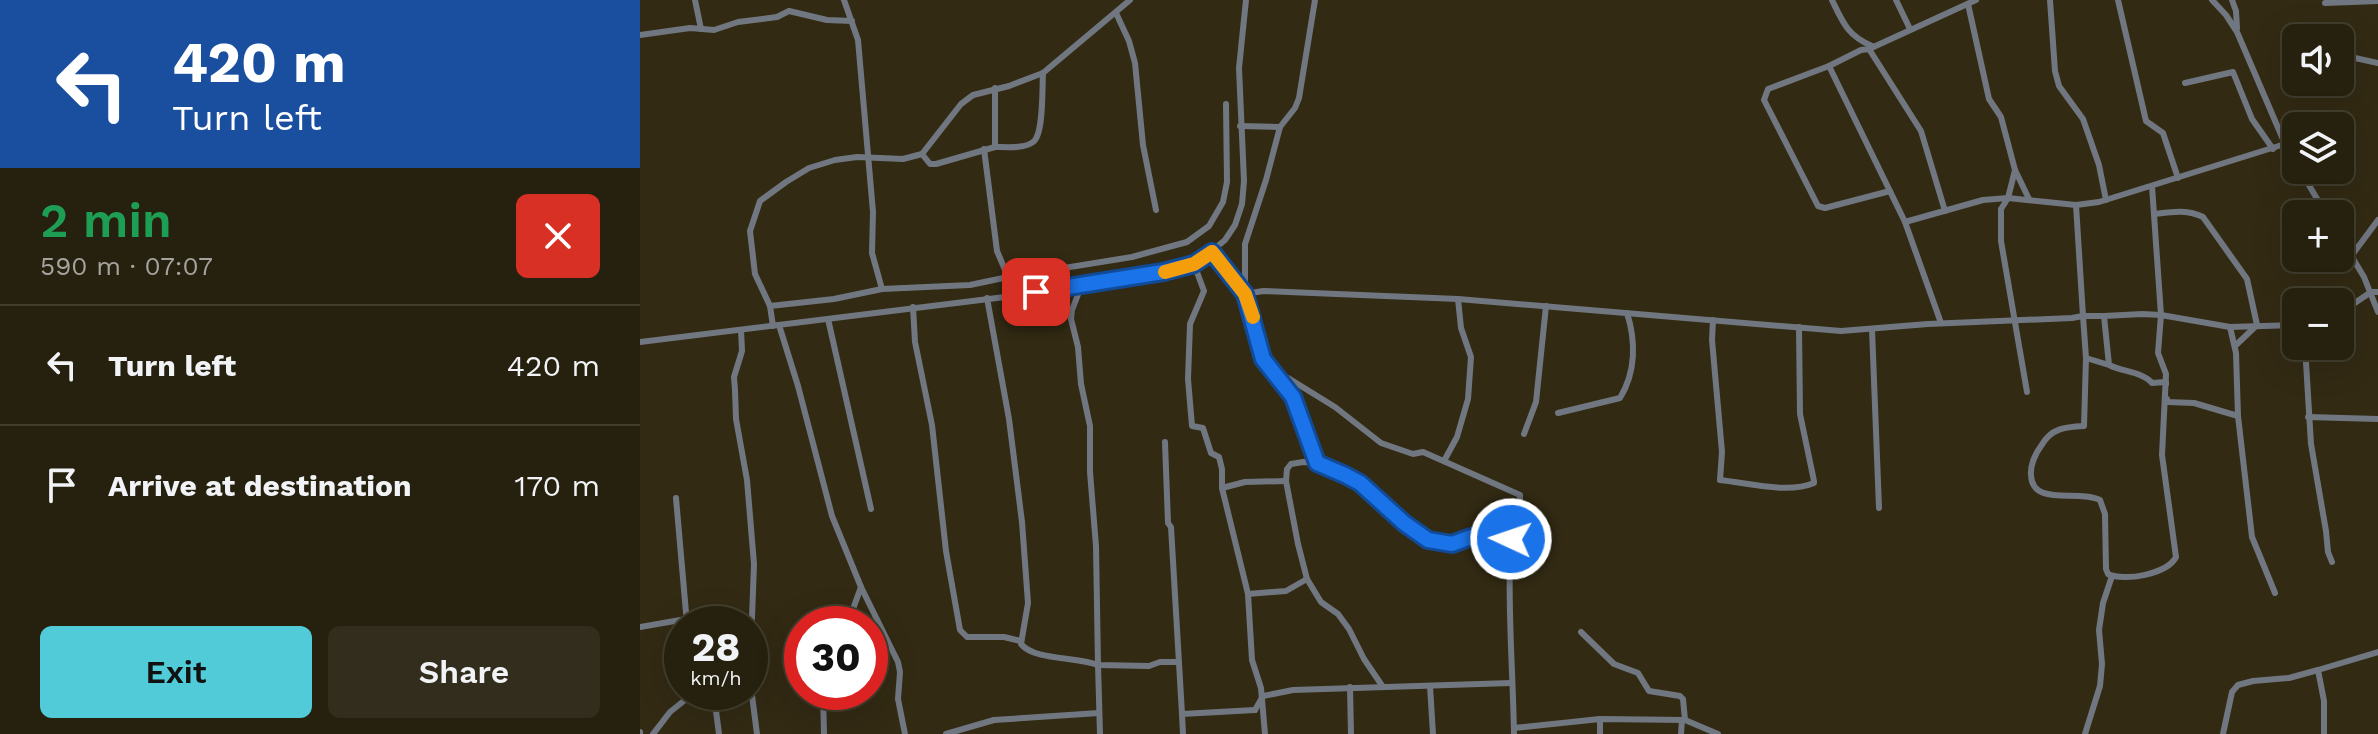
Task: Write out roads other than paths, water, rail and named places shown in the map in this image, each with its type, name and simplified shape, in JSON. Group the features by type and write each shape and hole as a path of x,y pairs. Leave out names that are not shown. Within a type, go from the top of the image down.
{"street":[{"path":"695,0 701,29"},
{"path":"844,0 858,40 873,212 872,253 882,289"},
{"path":"905,734 898,699 898,662 861,587 832,516 804,407 770,306 755,274 750,231 760,201 809,168 835,160 869,157 903,159 922,154 961,104 973,95 1043,73 1130,0"},
{"path":"640,342 1013,296 1163,272 1194,264 1225,240 1235,225 1242,204 1244,181 1239,68 1246,0"},
{"path":"1315,0 1299,98 1280,127 1245,244 1245,294 1263,359 1285,384 1299,411 1317,463"},
{"path":"1832,0 1855,39 1871,48 1921,131 1945,211"},
{"path":"1896,0 1910,29"},
{"path":"1890,191 1825,208 1818,206 1764,100 1768,89 1829,66 1976,0"},
{"path":"2050,0 2055,71 2059,86 2083,119 2099,165 2106,200"},
{"path":"2118,0 2146,121 2163,133 2178,178"},
{"path":"2212,0 2237,32 2282,137"},
{"path":"2232,0 2237,32"},
{"path":"2325,3 2378,1"},
{"path":"1968,4 1989,99 2001,117 2015,170 2029,199"},
{"path":"640,35 690,28 714,30 738,22 777,17 789,11 827,20 852,21"},
{"path":"1116,13 1135,63 1143,145 1156,210"},
{"path":"2354,58 2378,63"},
{"path":"1829,66 1905,222 1941,323"},
{"path":"2185,83 2233,72 2252,119 2273,149"},
{"path":"922,154 930,164 936,164 984,149 1032,143 1037,139 1040,128 1043,73"},
{"path":"995,88 995,147"},
{"path":"770,306 834,299 882,289 970,285 1146,255 1187,242 1209,226 1226,191 1226,104"},
{"path":"1240,126 1280,127"},
{"path":"1905,222 1983,200 2029,199 2076,205 2106,200 2282,145"},
{"path":"984,149 995,239 1008,277"},
{"path":"2015,170 2000,215 2001,241 2027,392"},
{"path":"2152,186 2161,315 2158,353 2166,374 2167,402 2194,403 2238,416"},
{"path":"2076,205 2086,358 2084,426 2061,427 2048,436 2031,468 2031,480 2034,488 2042,493 2055,496 2084,494 2100,500 2105,514 2106,569 2112,576 2124,578 2145,574 2176,561 2161,440 2166,382"},
{"path":"2154,214 2184,211 2203,217 2247,279 2257,325"},
{"path":"2354,252 2378,220"},
{"path":"1212,252 1245,294"},
{"path":"2354,258 2374,292 2378,312"},
{"path":"1194,264 1204,291 1190,324 1188,379 1192,426 1203,428 1211,453 1219,457 1222,469 1222,488 1248,594 1252,660 1263,696 1265,734"},
{"path":"1082,284 1071,319 1090,426 1100,734"},
{"path":"1245,294 1263,291 1458,299 1841,331 2142,314 2230,327 2282,325"},
{"path":"2354,304 2374,292"},
{"path":"987,298 1009,419 1022,522 1028,603 1021,641 1032,653 1085,660 1098,665 1149,666 1160,662 1177,662"},
{"path":"1444,461 1457,437 1468,399 1471,357 1461,328 1458,299"},
{"path":"1524,434 1536,402 1546,306"},
{"path":"913,307 915,342 934,439 946,551 960,630 967,637 1004,637 1021,641"},
{"path":"1558,413 1620,398 1627,385 1633,353 1632,330 1627,313"},
{"path":"2104,316 2109,365"},
{"path":"828,319 871,509"},
{"path":"1713,320 1722,452 1720,480 1777,488 1814,483 1800,414 1799,327"},
{"path":"2235,346 2257,325"},
{"path":"2230,327 2235,346 2238,416 2252,537 2275,593"},
{"path":"1872,329 1879,508"},
{"path":"741,330 742,351 734,377 736,419 747,480 754,564 752,606"},
{"path":"2086,358 2147,377 2152,383 2166,382"},
{"path":"2306,360 2308,417 2332,562"},
{"path":"1278,377 1288,378 1335,407 1381,443 1413,454 1423,452 1520,495 1511,539 1514,731 1600,719 1684,720 1718,734"},
{"path":"2308,417 2378,419"},
{"path":"1165,442 1183,734"},
{"path":"1383,687 1349,629 1338,614 1321,602 1307,579 1286,481 1287,469 1291,464 1317,463 1360,483 1428,540 1452,544 1471,537 1511,539"},
{"path":"1222,488 1245,482 1286,481"},
{"path":"676,498 685,606"},
{"path":"2085,734 2100,686 2099,630 2103,603 2112,576"},
{"path":"1248,594 1286,591 1307,579"},
{"path":"854,606 861,587"},
{"path":"640,627 664,624"},
{"path":"1581,632 1614,664 1638,673 1649,691 1683,699 1681,734"},
{"path":"2223,734 2232,692 2238,685 2289,678 2378,652"},
{"path":"2318,670 2324,701 2324,734"},
{"path":"1182,714 1255,710 1263,696 1293,690 1511,683"},
{"path":"1430,686 1433,734"},
{"path":"1350,687 1351,734"},
{"path":"653,734 672,710"},
{"path":"716,710 719,734"},
{"path":"754,710 757,734"},
{"path":"823,710 824,734"},
{"path":"946,734 1006,719 1099,713"},
{"path":"1600,719 1600,734"}]}
